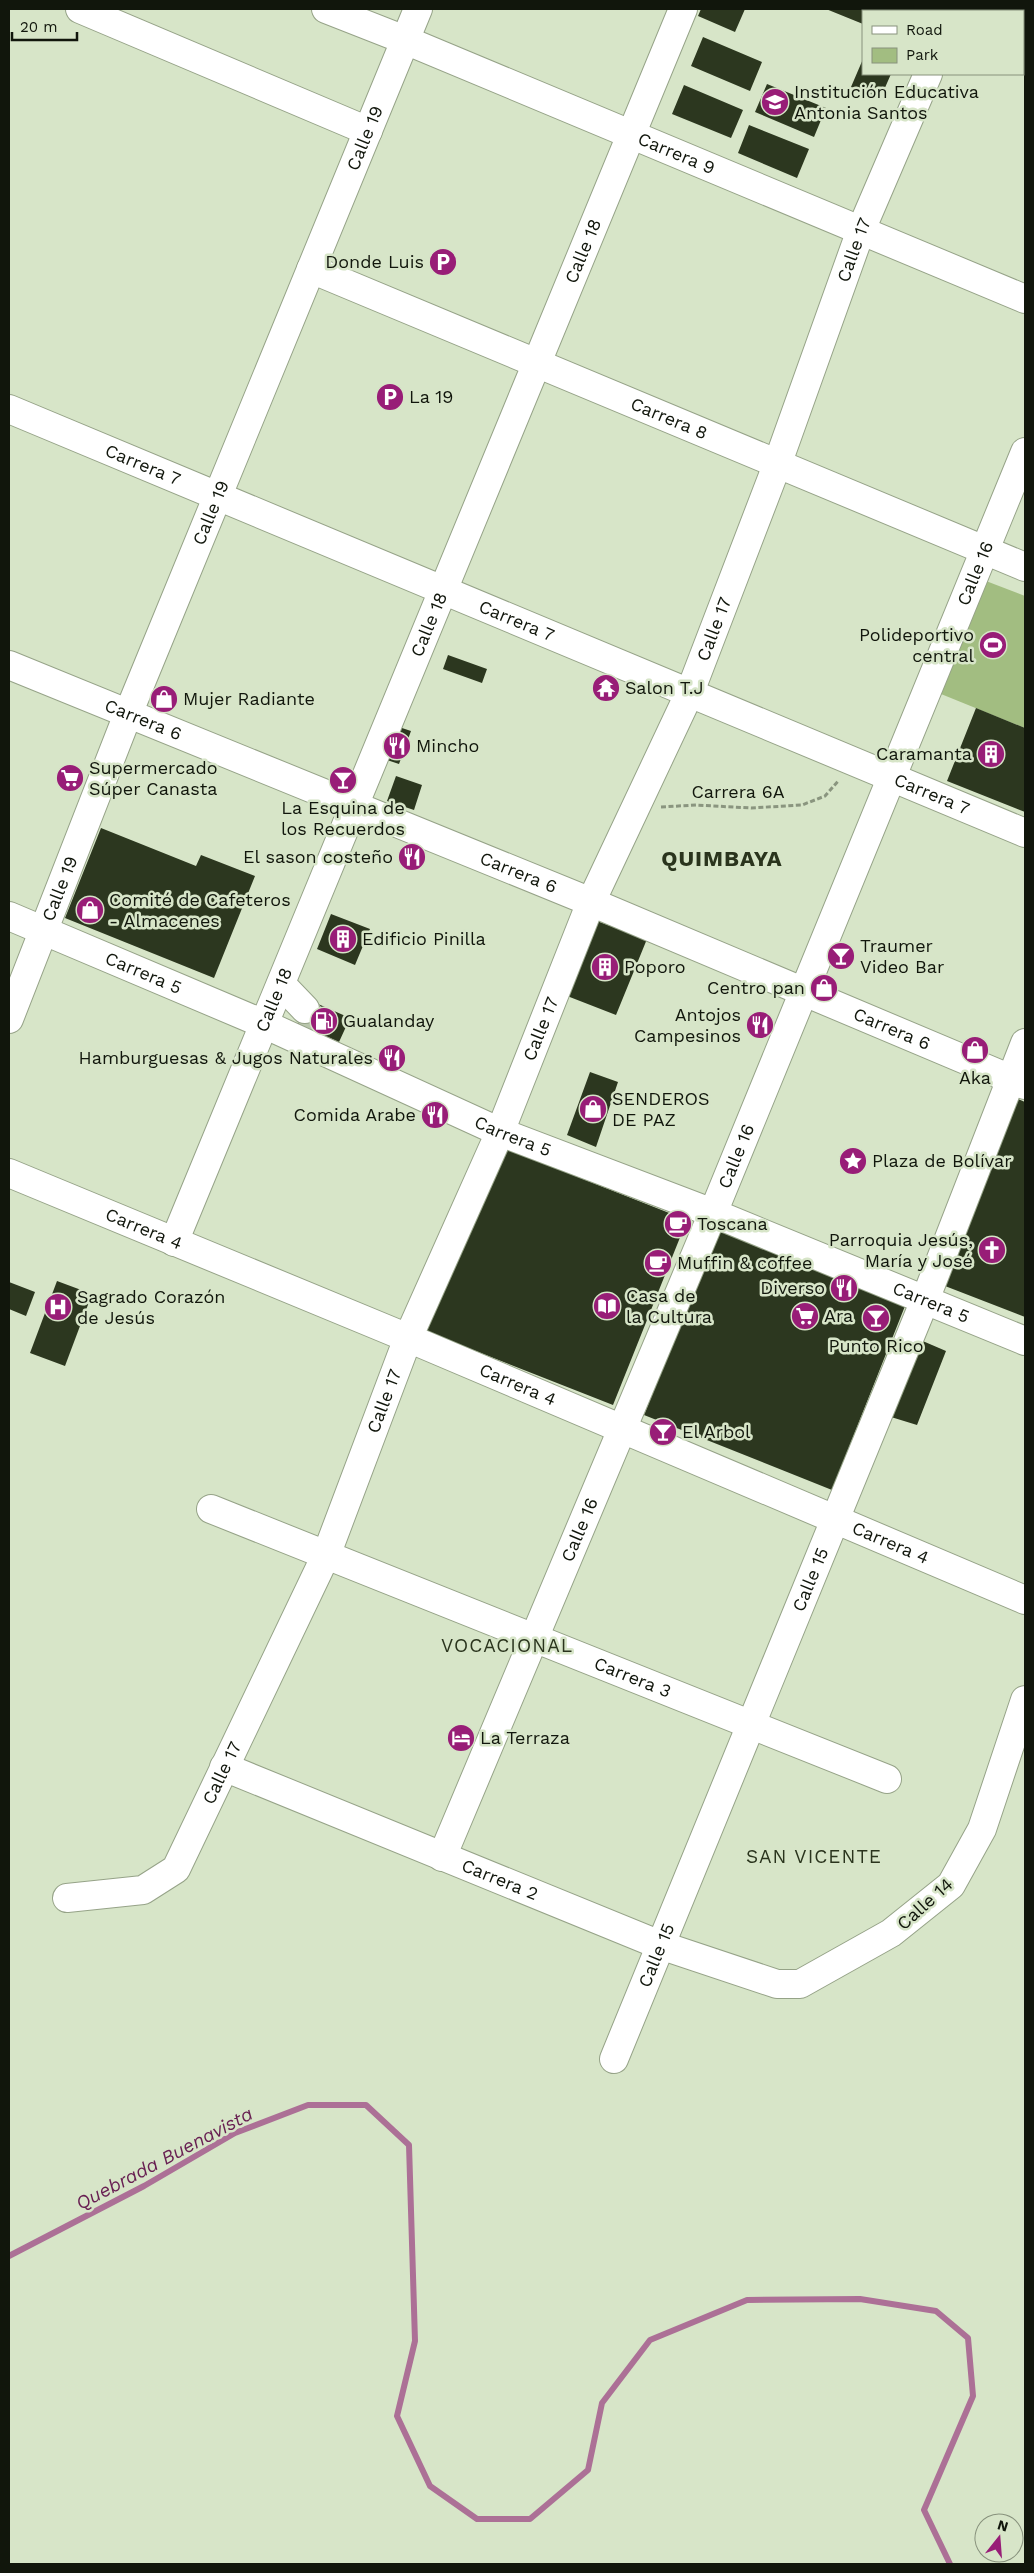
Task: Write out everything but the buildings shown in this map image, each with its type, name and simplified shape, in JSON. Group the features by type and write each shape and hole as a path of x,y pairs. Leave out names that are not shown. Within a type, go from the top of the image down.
{"street":[{"path":"80,9 133,19 368,131"},
{"name":"Carrera 9","path":"326,9 409,21 630,133 1025,298"},
{"name":"Calle 18","path":"174,1242 282,984 630,133 683,9"},
{"name":"Calle 19","path":"9,1019 128,714 368,131 409,21"},
{"name":"Calle 17","path":"67,1898 143,1890 176,1869 326,1553 408,1338 500,1132 591,902 690,692 778,465 862,230 928,75"},
{"name":"Carrera 8","path":"311,269 1025,567"},
{"name":"Carrera 7","path":"9,409 1025,833"},
{"name":"Calle 16","path":"442,1857 713,1213 893,779 1025,452"},
{"name":"Carrera 6","path":"9,665 591,902 1018,1082"},
{"name":"Carrera 5","path":"9,916 264,1024 500,1132 713,1213 1025,1341"},
{"path":"282,984 305,1009"},
{"path":"327,1037 350,1064"},
{"name":"Calle 15","path":"614,2060 925,1300 1018,1082 1025,1043"},
{"name":"Carrera 4","path":"9,1173 408,1338 1025,1600"},
{"name":"Carrera 3","path":"211,1508 887,1779"},
{"name":"Calle 14","path":"777,1984 800,1984 891,1933 951,1885 982,1829 1025,1700"},
{"name":"Carrera 2","path":"224,1767 660,1946 777,1984"}],"path":[{"name":"Carrera 6A","path":"636,808 696,805 751,808 802,805 825,796 838,781 848,760"}],"green space":[{"name":"Polideportivo central","path":"986,581 1025,596 1025,728 941,694"}],"waterway":[{"name":"Quebrada Buenavista","path":"9,2256 144,2186 235,2133 308,2105 366,2105 409,2145 415,2341 397,2416 430,2486 477,2519 530,2519 588,2470 602,2403 650,2340 747,2300 860,2299 936,2311 968,2338 973,2396 924,2510 950,2564"}],"tunnel":[{"path":"305,1009 327,1037"}],"place":[{"name":"Institución Educativa Antonia Santos","path":"775,102"},
{"name":"Donde Luis","path":"443,262"},
{"name":"La 19","path":"390,397"},
{"name":"Polideportivo central","path":"993,645"},
{"name":"Salon T.J","path":"606,688"},
{"name":"Mujer Radiante","path":"164,699"},
{"name":"Mincho","path":"397,746"},
{"name":"Caramanta","path":"991,754"},
{"name":"Supermercado Súper Canasta","path":"70,778"},
{"name":"La Esquina de los Recuerdos","path":"343,780"},
{"name":"El sason costeño","path":"412,857"},
{"name":"Comité de Cafeteros - Almacenes","path":"90,910"},
{"name":"Edificio Pinilla","path":"343,939"},
{"name":"Traumer Video Bar","path":"841,956"},
{"name":"Poporo","path":"605,967"},
{"name":"Centro pan","path":"824,988"},
{"name":"Gualanday","path":"324,1021"},
{"name":"Antojos Campesinos","path":"760,1025"},
{"name":"Aka","path":"975,1050"},
{"name":"Hamburguesas & Jugos Naturales","path":"392,1058"},
{"name":"SENDEROS DE PAZ","path":"593,1109"},
{"name":"Comida Arabe","path":"435,1115"},
{"name":"Plaza de Bolívar","path":"853,1161"},
{"name":"Toscana","path":"678,1224"},
{"name":"Parroquia Jesús, María y José","path":"992,1250"},
{"name":"Muffin & coffee","path":"658,1263"},
{"name":"Diverso","path":"844,1288"},
{"name":"Casa de la Cultura","path":"607,1306"},
{"name":"Sagrado Corazón de Jesús","path":"58,1307"},
{"name":"Ara","path":"805,1316"},
{"name":"Punto Rico","path":"876,1318"},
{"name":"El Arbol","path":"663,1432"},
{"name":"La Terraza","path":"461,1738"}],"district":[{"name":"QUIMBAYA","path":"722,858"},
{"name":"VOCACIONAL","path":"507,1645"},
{"name":"SAN VICENTE","path":"814,1856"}]}
